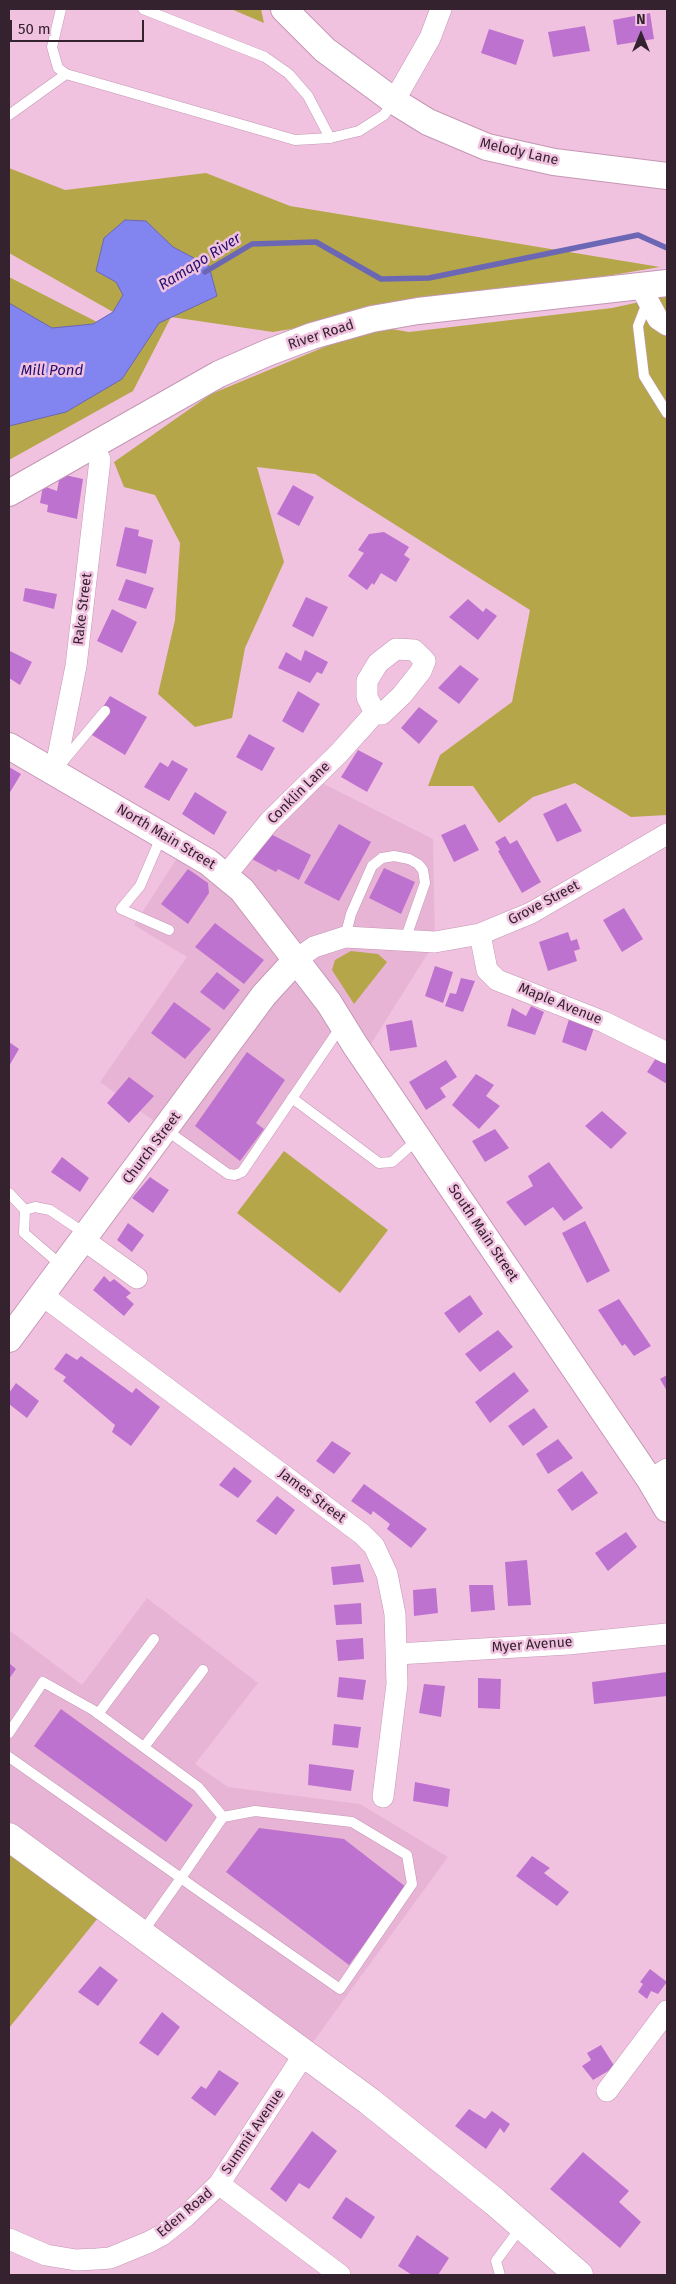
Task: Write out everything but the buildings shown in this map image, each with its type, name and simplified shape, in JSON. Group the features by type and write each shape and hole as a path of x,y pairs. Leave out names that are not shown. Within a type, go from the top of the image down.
{"main road":[{"path":"9,1838 306,2053 391,2119 579,2275"}],"street":[{"name":"Melody Lane","path":"284,9 325,50 428,122 487,147 554,162 667,176"},
{"path":"394,100 430,38 441,9"},
{"path":"654,289 658,319 667,325"},
{"name":"River Road","path":"9,493 219,374 267,353 329,331 372,318 418,311 654,289"},
{"name":"Rake Street","path":"55,772 76,666 100,460 94,446"},
{"name":"Conklin Lane","path":"226,875 269,822 339,753 375,713"},
{"name":"North Main Street","path":"9,746 162,834 226,875 242,890 297,959"},
{"name":"Grove Street","path":"297,959 314,946 345,937 435,942 480,934 531,913 667,834"},
{"name":"Maple Avenue","path":"480,934 487,970 497,980 604,1022 667,1053"},
{"name":"South Main Street","path":"297,959 329,1003 419,1139 659,1474 667,1509"},
{"name":"Church Street","path":"9,1340 264,995 297,959"},
{"path":"86,1237 137,1278"},
{"name":"James Street","path":"42,1295 368,1540 381,1556 396,1614 397,1654 397,1684 383,1797"},
{"name":"Myer Avenue","path":"397,1654 568,1644 667,1634"},
{"path":"607,2091 667,2011"},
{"name":"Summit Avenue","path":"306,2053 219,2184 340,2275"},
{"name":"Eden Road","path":"9,2239 30,2250 76,2260 97,2267 110,2258 162,2235 186,2216 219,2184"}],"lane":[{"path":"62,9 52,47 58,68 66,74 295,140 330,138 359,131 384,115 394,100"},
{"path":"143,9 265,57 289,74 308,96 330,138"},
{"path":"9,115 66,74"},
{"path":"654,289 638,326 644,376 667,412"},
{"path":"55,772 105,711"},
{"path":"162,834 140,886 120,909 169,930"},
{"path":"345,937 351,914 372,866 382,858 394,856 409,859 418,864 423,870 425,883 405,940"},
{"path":"166,1130 228,1174 235,1176 242,1172 342,1025"},
{"path":"292,1098 379,1163 392,1162 419,1139"},
{"path":"9,1193 25,1210 24,1233 63,1267"},
{"path":"25,1210 36,1207 50,1210 86,1237"},
{"path":"98,1714 154,1639"},
{"path":"144,1747 203,1670"},
{"path":"9,1733 43,1682 98,1714 198,1787 223,1817"},
{"path":"9,1757 181,1878 340,1989 412,1884 407,1855 352,1822 255,1811 223,1817 181,1878 142,1934"},
{"path":"500,2275 496,2261 522,2226"}],"shaded area":[{"path":"231,9 261,9 264,23"},
{"path":"9,168 65,190 206,173 290,206 660,267 273,332 171,317 133,391 9,460 9,277 97,322 113,312 9,253"},
{"path":"667,296 667,815 631,817 575,783 533,797 499,823 473,786 428,786 440,755 512,702 530,610 315,474 257,467 284,562 245,648 232,718 195,727 158,694 175,620 180,543 155,495 124,487 114,462 211,394 375,326 409,332 612,308"},
{"path":"312,778 433,839 435,942 363,1057 345,1031 238,1182 100,1082 187,957 134,925 184,847 226,875"},
{"path":"351,951 378,954 387,962 354,1004 332,970 335,960"},
{"path":"284,1151 388,1230 340,1293 237,1213"},
{"path":"147,1598 258,1683 195,1764 228,1787 360,1804 448,1857 305,2053 9,1837 9,1630 82,1685"},
{"path":"9,1837 106,1908 9,2028"}],"water":[{"name":"Mill Pond","path":"125,220 146,221 173,247 209,266 217,296 159,323 122,379 66,412 9,426 9,303 52,328 93,324 113,312 123,295 116,282 96,271 104,238"}],"waterway":[{"name":"Ramapo River","path":"205,272 252,244 316,242 381,279 429,278 638,235 667,248"}]}
